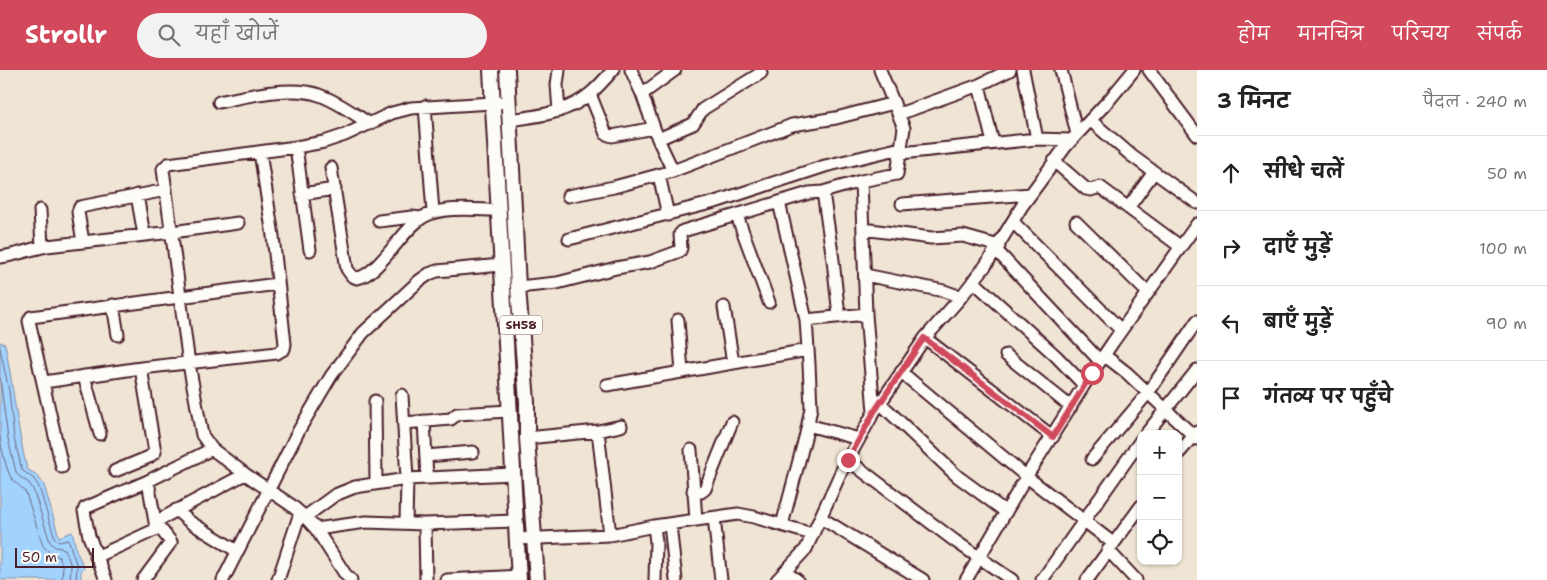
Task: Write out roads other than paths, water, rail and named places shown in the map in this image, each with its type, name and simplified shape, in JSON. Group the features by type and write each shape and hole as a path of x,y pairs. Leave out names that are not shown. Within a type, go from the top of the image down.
{"main road":[{"name":"SH58","path":"490,70 519,578"},
{"name":"SH58","path":"507,70 536,580"}],"street":[{"path":"559,70 557,85 559,111"},
{"path":"510,120 546,115 559,111 590,94 613,70"},
{"path":"631,70 658,139 673,171"},
{"path":"642,94 675,70"},
{"path":"518,287 557,283 616,268 650,262 676,254 681,248 681,232 808,194 897,174 904,128 880,70"},
{"path":"899,114 979,85 995,73 1010,70"},
{"path":"1023,70 1038,139"},
{"path":"1061,70 1074,137"},
{"path":"797,580 781,576 806,550 848,460 877,408 924,338 961,297 998,248 1054,161 1134,70"},
{"path":"1149,70 1197,135"},
{"path":"658,139 693,124 703,109 761,73"},
{"path":"979,85 993,143"},
{"path":"218,102 262,93 316,93 370,124"},
{"path":"590,94 606,134 612,136 654,128"},
{"path":"351,580 345,574 316,529 302,515 212,449 200,431 163,172 166,165 296,147 345,136 402,110 425,106 509,102"},
{"path":"568,196 614,187 673,171 792,125 836,118 894,103"},
{"path":"425,106 433,212"},
{"path":"1090,120 1132,156 1197,203"},
{"path":"569,239 713,203 825,166 901,150 1074,137"},
{"path":"296,147 310,250"},
{"path":"44,382 141,368 281,352 284,349 273,236 260,152"},
{"path":"1054,161 1086,189 1091,190 1100,187 1181,247"},
{"path":"331,168 347,269 354,277 360,277 368,273 421,218 433,212 444,210 498,210"},
{"path":"804,172 808,194"},
{"path":"1128,208 1154,172"},
{"path":"660,175 668,215"},
{"path":"861,181 866,314 877,408 957,476 1006,512"},
{"path":"302,194 335,189"},
{"path":"83,242 78,212 80,207 166,190"},
{"path":"823,192 839,316"},
{"path":"902,204 1031,194"},
{"path":"138,195 144,235"},
{"path":"779,202 806,320 811,408 782,525"},
{"path":"713,203 719,221"},
{"path":"40,210 42,246"},
{"path":"737,216 769,302"},
{"path":"379,221 412,217 421,218"},
{"path":"1013,222 1121,330"},
{"path":"1076,222 1148,293"},
{"path":"0,257 18,255 42,246 238,223"},
{"path":"966,580 1084,385 1197,224"},
{"path":"863,229 931,238 963,236 998,248 1102,358 1127,373 1196,436 1182,450"},
{"path":"223,580 299,430 331,376 363,333 419,281 437,271 501,265"},
{"path":"866,275 944,291 961,297"},
{"path":"974,281 1056,356 1084,385"},
{"path":"62,467 29,321 30,318 33,316 277,284"},
{"path":"113,306 118,335"},
{"path":"724,307 733,363"},
{"path":"806,320 866,314"},
{"path":"678,320 682,372"},
{"path":"1092,460 1148,393 1197,321"},
{"path":"924,338 1053,437"},
{"path":"607,385 808,350"},
{"path":"1006,355 1071,406"},
{"path":"115,471 149,457 155,452 141,368"},
{"path":"1149,430 1197,370"},
{"path":"901,372 1027,477 1084,520 1110,547 1136,580"},
{"path":"84,376 100,434"},
{"path":"402,395 407,479 406,523"},
{"path":"374,401 376,482"},
{"path":"404,423 451,419 457,414 509,411"},
{"path":"424,421 427,478"},
{"path":"694,491 701,492 705,489 732,422"},
{"path":"808,425 859,439"},
{"path":"527,438 598,431 622,426"},
{"path":"598,431 610,535"},
{"path":"1042,580 1137,446"},
{"path":"106,580 89,536 85,508 148,481 212,449"},
{"path":"691,450 696,520"},
{"path":"426,456 473,452"},
{"path":"848,460 979,558 1012,580"},
{"path":"96,558 157,525 176,510 244,474"},
{"path":"278,580 302,515 344,490 376,482 407,479 512,474"},
{"path":"143,580 171,542 170,538 157,525 148,481"},
{"path":"176,510 190,522 237,552"},
{"path":"1087,580 1137,511"},
{"path":"517,539 610,535 654,526 746,514 812,534"},
{"path":"714,518 721,580"},
{"path":"821,518 923,580"},
{"path":"316,529 366,522 425,524 516,521"},
{"path":"425,524 426,580"},
{"path":"670,524 676,580"},
{"path":"654,526 656,542 655,580"},
{"path":"447,580 519,578"}],"water":[{"path":"0,342 5,344 20,438 27,469 37,475 44,485 59,537 72,532 73,534 76,550 84,568 81,571 81,580 0,580"}]}
